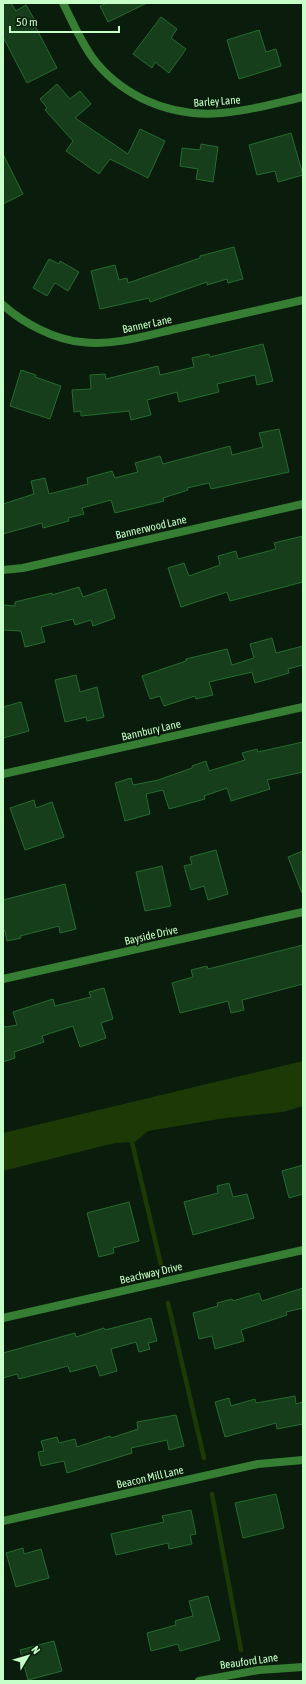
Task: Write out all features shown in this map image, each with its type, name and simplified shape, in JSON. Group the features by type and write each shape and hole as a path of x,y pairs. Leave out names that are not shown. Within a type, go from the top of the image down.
{"street":[{"name":"Barley Lane","path":"63,3 84,44 97,64 120,85 152,103 178,112 208,115 242,111 303,97"},
{"name":"Banner Lane","path":"3,305 19,317 42,330 68,340 93,343 132,339 303,300"},
{"name":"Bannerwood Lane","path":"3,570 23,568 303,504"},
{"name":"Bannbury Lane","path":"3,774 303,707"},
{"name":"Bayside Drive","path":"3,979 303,912"},
{"name":"Beachway Drive","path":"3,1318 303,1250"},
{"name":"Beacon Mill Lane","path":"3,1521 258,1464 303,1460"},
{"name":"Beauford Lane","path":"199,1681 259,1670 303,1667"}],"shaded area":[{"path":"303,1061 303,1106 283,1112 225,1118 148,1131 135,1142 115,1143 3,1171 3,1133"}],"building":[{"path":"3,3 11,3 16,11 26,5 36,22 34,24 57,68 27,83 3,37"},
{"path":"107,3 147,3 108,22 100,6"},
{"path":"161,17 177,29 171,38 186,49 169,73 155,62 152,68 133,54"},
{"path":"259,30 266,52 276,49 281,66 239,79 227,40"},
{"path":"57,84 70,99 80,91 91,104 75,118 128,154 140,129 165,141 148,178 110,159 99,174 66,151 73,141 45,110 47,108 40,99"},
{"path":"291,133 303,175 278,182 275,171 257,175 249,145"},
{"path":"201,144 218,147 213,182 196,179 198,169 180,166 182,148 200,150"},
{"path":"3,154 23,194 3,204"},
{"path":"234,247 243,279 228,283 227,279 207,285 207,282 150,302 149,298 100,309 91,271 115,265 119,280 127,278 128,283 200,258 200,256"},
{"path":"49,259 59,264 60,261 79,272 68,291 55,283 47,296 33,288"},
{"path":"263,344 273,381 257,385 255,375 217,384 219,392 179,402 177,392 147,400 151,415 131,420 129,411 81,416 81,411 74,412 72,390 91,389 90,375 105,374 106,379 158,366 160,375 194,367 192,358 209,354 210,357"},
{"path":"21,370 36,375 35,377 61,386 50,419 10,406"},
{"path":"279,429 289,472 211,489 209,483 187,488 188,490 163,498 164,501 115,513 111,500 82,508 84,514 68,518 69,521 43,528 42,523 3,534 3,504 34,494 31,481 45,478 49,494 88,484 87,478 112,471 115,478 138,472 135,463 160,456 163,464 230,446 232,455 263,447 259,433"},
{"path":"303,536 303,582 230,601 227,592 181,607 168,568 184,563 189,576 220,565 218,556 236,551 238,559 276,549 274,543"},
{"path":"79,587 83,597 106,589 115,618 93,626 91,620 75,625 73,619 41,627 45,642 25,647 21,631 3,630 3,605 15,606 15,602 52,593 52,595"},
{"path":"272,638 276,653 303,646 303,665 288,669 289,673 255,683 252,672 209,682 213,695 196,699 195,696 164,706 160,696 150,699 142,676 186,661 186,659 227,649 232,665 254,658 250,644"},
{"path":"76,675 80,692 97,687 104,717 87,721 86,717 65,722 55,680"},
{"path":"21,702 29,731 3,738 3,707"},
{"path":"303,742 303,772 267,780 270,789 231,801 227,788 204,796 205,799 169,809 163,790 146,794 150,814 125,821 115,783 131,778 133,785 158,780 192,768 192,766 206,761 209,771 245,760 242,753 257,749 258,752"},
{"path":"34,800 36,808 52,802 64,837 25,850 10,808"},
{"path":"216,850 228,894 208,900 204,886 191,890 184,866 192,864 190,857"},
{"path":"303,851 303,893 302,893 288,857"},
{"path":"162,866 171,906 145,911 136,872"},
{"path":"65,884 76,929 60,933 59,926 20,936 21,938 7,941 5,931 3,931 3,900"},
{"path":"303,945 303,984 242,1000 244,1010 231,1013 228,1001 180,1013 172,983 193,977 191,970 207,966 208,969"},
{"path":"104,988 113,1019 101,1023 106,1038 80,1047 73,1026 42,1036 44,1042 14,1052 15,1058 3,1062 3,1026 7,1027 17,1025 13,1012 53,999 55,1006 91,997 89,992"},
{"path":"303,1165 303,1194 289,1198 282,1171"},
{"path":"229,1183 233,1197 247,1194 254,1218 193,1235 184,1202 218,1193 217,1186"},
{"path":"129,1202 139,1241 113,1248 114,1253 99,1257 87,1213"},
{"path":"303,1288 303,1308 286,1312 287,1315 241,1330 244,1341 215,1349 212,1336 199,1339 193,1313 218,1306 217,1303 232,1299 233,1301 259,1293 262,1301"},
{"path":"151,1318 157,1341 148,1343 150,1349 139,1352 136,1342 111,1349 117,1371 100,1376 96,1365 70,1372 68,1366 19,1379 17,1374 3,1378 3,1353 75,1333 76,1337 104,1328 105,1330"},
{"path":"295,1396 296,1404 303,1402 303,1424 277,1429 276,1423 225,1437 215,1402 229,1398 231,1406 255,1399 256,1403"},
{"path":"176,1415 184,1446 169,1450 167,1440 131,1448 132,1453 67,1473 64,1461 41,1466 38,1452 44,1451 41,1441 57,1437 59,1443 75,1439 77,1447 110,1436 111,1438 138,1429 137,1422"},
{"path":"276,1494 284,1528 243,1538 235,1503"},
{"path":"191,1510 196,1534 190,1535 192,1544 169,1549 168,1543 116,1555 111,1534 164,1522 162,1516"},
{"path":"23,1548 24,1554 41,1549 49,1578 16,1587 6,1553"},
{"path":"208,1596 220,1640 180,1651 178,1644 151,1651 147,1633 176,1625 175,1621 193,1616 189,1601"},
{"path":"54,1641 62,1671 28,1680 20,1650"}],"waterway":[{"path":"131,1138 161,1265"},
{"path":"168,1303 204,1458"},
{"path":"212,1494 241,1650"}]}
